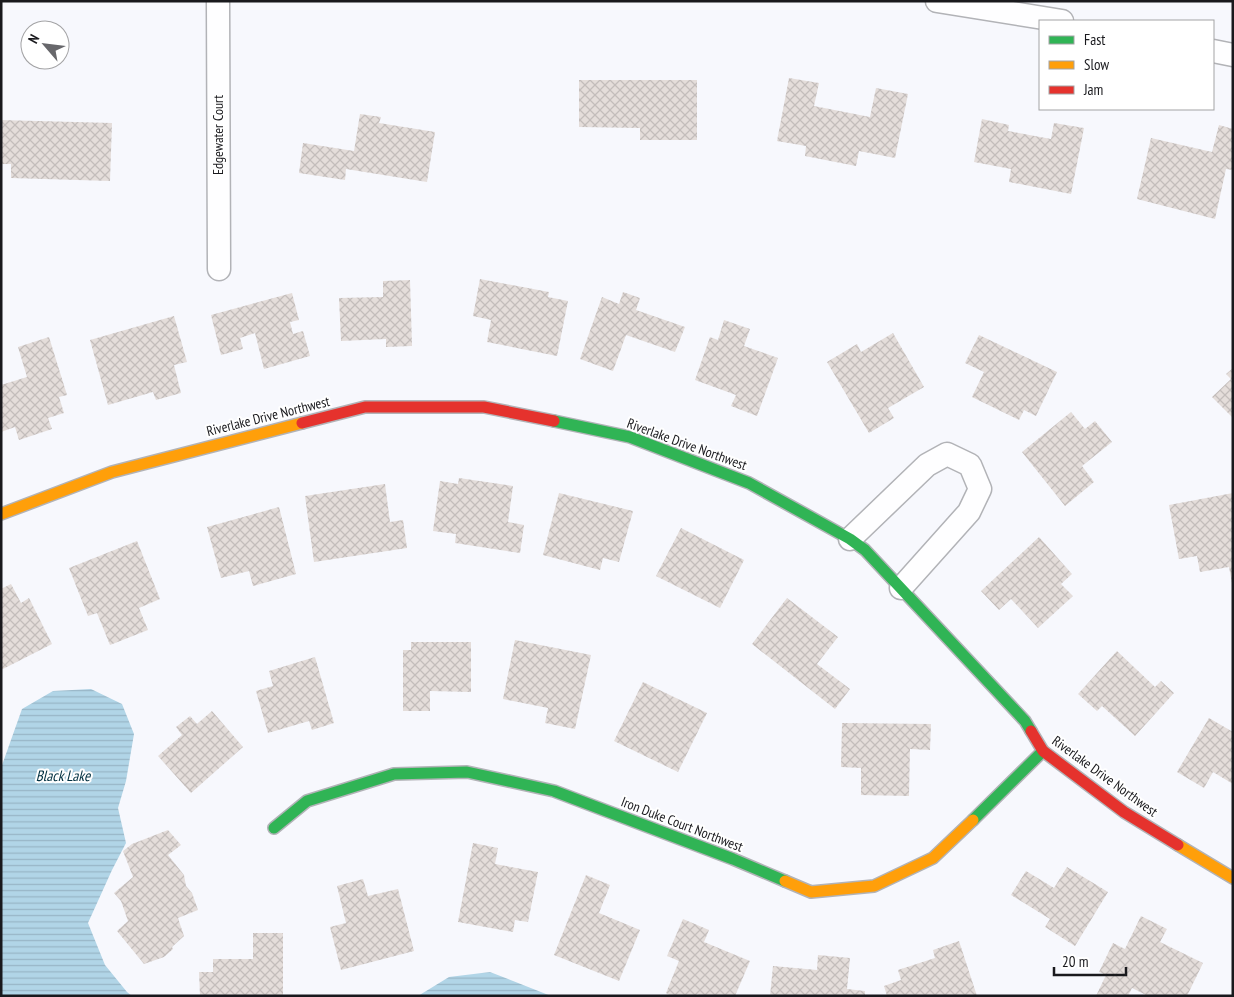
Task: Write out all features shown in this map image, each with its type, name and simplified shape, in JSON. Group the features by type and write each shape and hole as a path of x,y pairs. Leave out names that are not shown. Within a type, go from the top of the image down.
{"street":[{"name":"Edgewater Court","path":"218,1 219,270"},
{"path":"937,1 1056,20"},
{"path":"1214,51 1233,56"},
{"name":"Riverlake Drive Northwest","path":"1,514 112,472 365,407 484,406 630,437 749,483 850,539 865,550 1025,721 1043,751 1124,812 1233,878"},
{"path":"850,539 927,465 947,454 970,466 980,489 969,512 901,588"},
{"name":"Iron Duke Court Northwest","path":"274,828 306,800 394,774 467,772 554,792 733,859 811,892 874,886 933,858 1043,751"}],"water":[{"name":"Black Lake","path":"91,689 122,704 134,734 126,781 118,808 126,843 88,923 105,965 132,996 1,996 1,768 22,709 53,691"},
{"path":"490,972 551,996 418,996 449,977"}],"building":[{"path":"789,78 819,83 814,106 870,117 876,88 908,94 895,158 859,151 856,166 805,156 806,146 777,141"},
{"path":"579,80 697,80 697,140 640,140 640,128 579,127"},
{"path":"360,114 381,117 379,123 435,132 427,182 346,169 345,180 299,173 303,143 354,151"},
{"path":"982,119 1009,125 1008,131 1051,139 1054,123 1084,128 1071,194 1009,182 1011,169 974,162"},
{"path":"1,120 112,123 110,181 11,178 11,164 1,164"},
{"path":"1219,125 1233,129 1233,170 1226,169 1215,219 1137,199 1151,138 1212,152"},
{"path":"480,279 549,292 548,297 568,301 557,356 487,342 491,320 473,316"},
{"path":"410,280 412,346 386,347 386,339 341,341 339,298 383,297 383,281"},
{"path":"623,292 640,298 636,310 685,327 675,352 626,335 613,371 580,359 602,297 619,304"},
{"path":"292,293 299,320 290,322 293,334 303,331 310,356 264,369 255,333 240,338 243,349 221,355 211,315"},
{"path":"174,316 187,362 174,365 181,393 156,400 153,392 108,405 90,340"},
{"path":"724,320 750,329 744,346 778,358 757,416 731,406 736,395 695,380 710,337 718,340"},
{"path":"893,333 924,387 888,408 894,418 869,433 827,362 857,344 861,352"},
{"path":"979,335 1057,372 1036,416 1024,410 1019,420 972,397 984,372 965,363"},
{"path":"49,337 67,395 59,397 64,413 48,418 52,429 19,440 15,427 1,432 1,385 27,377 18,347"},
{"path":"1233,368 1233,418 1212,397 1231,379 1226,374"},
{"path":"1071,412 1085,429 1095,421 1112,442 1082,466 1094,482 1065,506 1022,452"},
{"path":"459,478 513,486 508,522 524,525 520,553 455,543 456,534 433,531 440,481 458,484"},
{"path":"385,484 390,522 403,520 407,548 314,562 305,496"},
{"path":"559,493 633,511 619,562 603,558 600,570 543,555"},
{"path":"1233,493 1232,583 1229,567 1200,572 1197,556 1179,559 1169,505"},
{"path":"279,507 296,574 253,586 249,571 221,578 207,527"},
{"path":"681,528 744,560 720,608 656,576"},
{"path":"1039,537 1072,574 1061,584 1073,596 1038,628 1011,599 999,610 981,591"},
{"path":"137,541 160,599 139,608 148,630 110,645 97,613 88,616 69,568"},
{"path":"11,584 21,603 29,598 52,644 1,670 1,589"},
{"path":"787,598 838,637 817,664 850,689 835,709 752,644"},
{"path":"515,640 591,655 575,729 545,723 548,708 503,699"},
{"path":"411,642 471,642 471,692 430,691 430,711 403,711 403,650 411,650"},
{"path":"1117,651 1155,687 1161,681 1174,693 1135,736 1102,706 1097,711 1078,694"},
{"path":"315,657 334,723 312,730 309,721 268,733 256,691 273,686 269,671"},
{"path":"643,682 707,713 678,772 614,741"},
{"path":"212,711 243,747 191,793 158,756 182,735 176,727 190,716 197,724"},
{"path":"1209,718 1233,732 1233,784 1213,772 1204,788 1177,772"},
{"path":"842,723 931,724 930,750 910,749 909,796 861,795 861,768 841,767"},
{"path":"168,830 181,845 168,855 184,875 186,886 192,893 198,910 178,918 184,936 172,947 173,949 164,957 144,964 117,931 128,921 121,901 114,893 133,877 123,851 132,844"},
{"path":"473,843 498,848 495,864 538,872 528,922 515,920 513,932 458,922"},
{"path":"1067,867 1108,892 1075,946 1045,927 1050,919 1011,895 1026,871 1054,888"},
{"path":"586,875 610,885 599,913 640,930 619,981 554,955"},
{"path":"363,879 368,896 398,889 414,951 341,970 330,927 346,923 337,886"},
{"path":"1141,916 1167,929 1160,942 1203,963 1187,996 1148,996 1132,988 1128,996 1096,996 1106,975 1099,972 1113,943 1125,949"},
{"path":"683,919 709,930 704,942 750,961 735,996 701,996 697,994 696,996 671,996 666,993 679,961 667,956"},
{"path":"253,933 283,933 283,996 200,996 199,972 213,972 213,959 253,959"},
{"path":"959,941 977,996 887,996 884,986 901,980 898,970 935,958 933,950"},
{"path":"818,955 850,958 847,989 865,991 865,996 770,996 773,966 817,970"}],"traffic: fast":[{"path":"554,421 630,437 749,483 850,539 865,550 1025,721 1031,731"},
{"path":"973,820 1043,751"},
{"path":"274,828 307,801 394,774 467,772 554,791 733,859 785,881"}],"traffic: slow":[{"path":"1,514 112,472 302,423"},
{"path":"785,881 811,892 874,886 933,858 973,820"},
{"path":"1178,845 1233,878"}],"traffic: jam":[{"path":"302,423 365,407 484,407 554,421"},
{"path":"1031,731 1043,751 1124,812 1178,845"}]}
